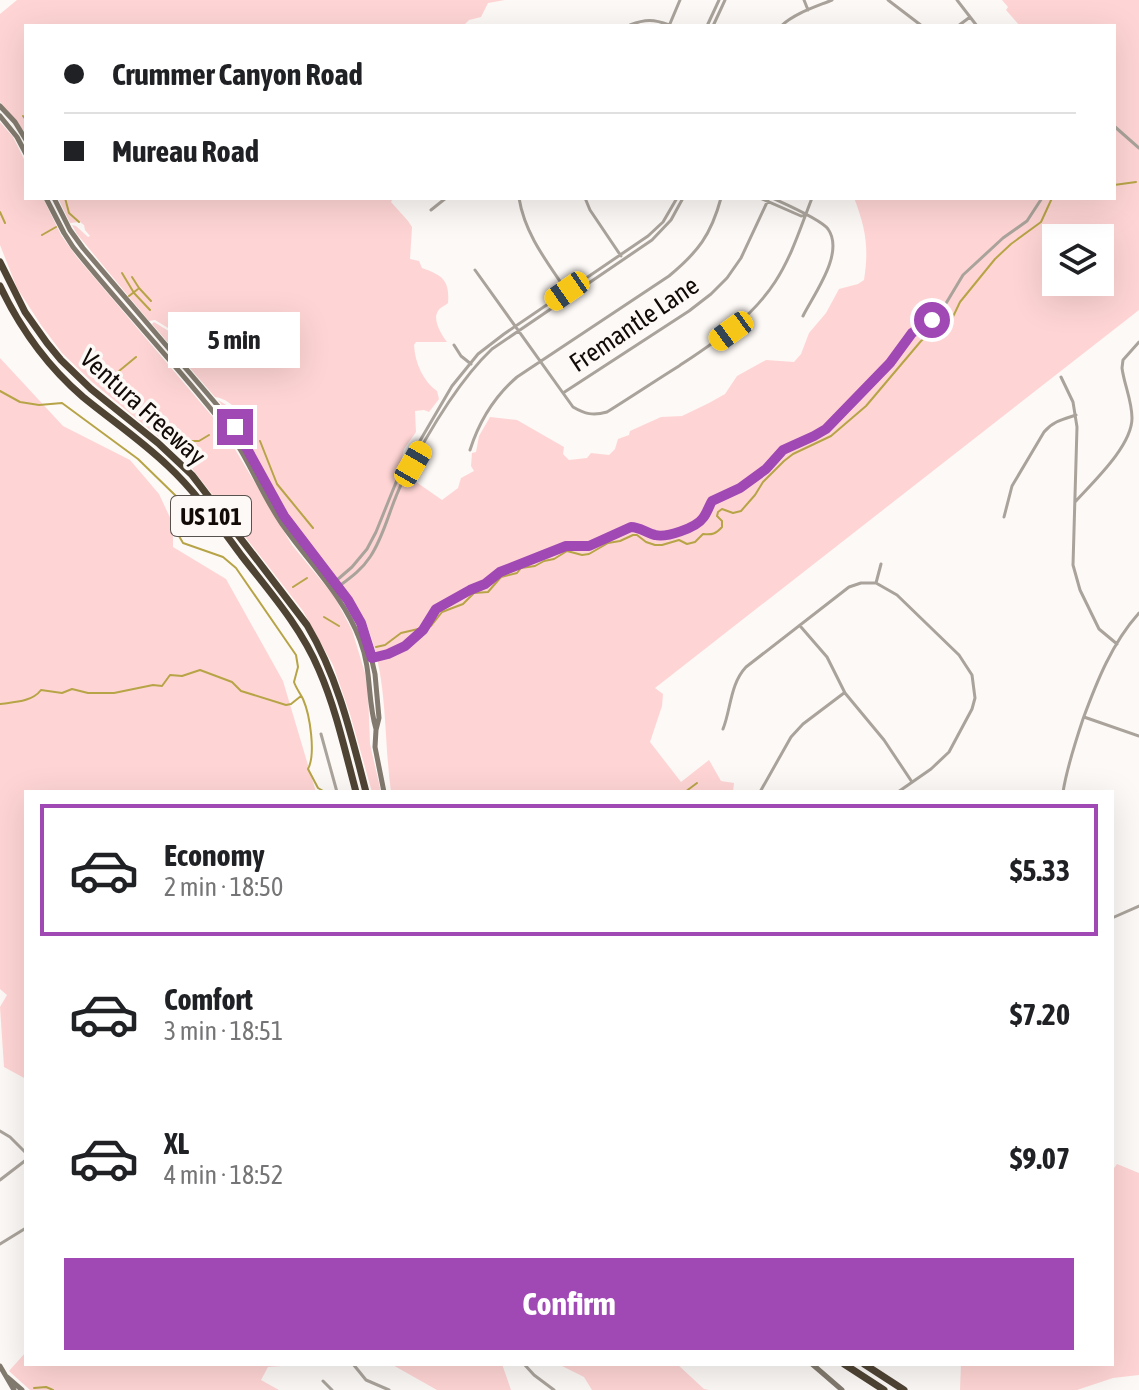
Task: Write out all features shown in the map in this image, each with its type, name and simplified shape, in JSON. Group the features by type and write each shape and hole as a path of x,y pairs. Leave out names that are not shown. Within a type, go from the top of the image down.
{"highway":[{"name":"Ventura Freeway","path":"0,262 25,312 54,352 91,389 192,475 302,618 319,645 336,685 365,790"},
{"name":"Ventura Freeway","path":"0,286 22,327 51,366 182,480 284,610 320,671 355,790"},
{"path":"847,1366 879,1388"},
{"path":"867,1366 904,1390"}],"main road":[{"path":"0,106 24,137"},
{"path":"0,116 24,150"},
{"path":"47,200 77,252 224,425 283,526 334,586"},
{"path":"55,200 83,248 235,427 284,516 361,623 377,688 379,718 376,758 384,790"},
{"path":"0,1366 14,1390"},
{"path":"814,1366 842,1390"},
{"path":"7,1376 22,1390"}],"street":[{"path":"669,24 680,0"},
{"path":"708,24 719,0"},
{"path":"714,24 725,0"},
{"path":"804,0 808,10"},
{"path":"783,24 832,0"},
{"path":"888,0 920,24"},
{"path":"957,0 975,24"},
{"path":"961,24 970,17"},
{"path":"633,24 656,20 666,24"},
{"path":"1116,128 1139,148"},
{"path":"431,210 444,200"},
{"path":"520,200 528,231 570,296"},
{"path":"586,200 622,257"},
{"path":"472,365 622,257 658,227 676,200"},
{"path":"334,586 359,570 373,552 401,484 472,365 490,344 661,231 682,200"},
{"path":"470,450 496,398 517,377 687,261 710,232 720,200"},
{"name":"Fremantle Lane","path":"563,393 711,294 741,258 770,200"},
{"path":"772,200 801,216 820,222 828,230 835,249 803,316"},
{"path":"475,270 573,407 585,414 596,415 607,412 731,331 756,307 775,282 811,200"},
{"path":"369,658 397,651 412,641 438,607 485,584 514,565 566,546 589,546 631,527 661,536 688,529 700,522 712,501 740,488 766,469 783,450 826,429 890,363 912,333 939,313 963,275 1003,238 1027,221 1041,200"},
{"path":"1075,502 1126,440 1132,418 1123,360 1139,342"},
{"path":"454,345 472,365"},
{"path":"1061,377 1076,415 1075,577 1099,629 1117,644"},
{"path":"1004,517 1012,486 1044,432 1059,420 1076,415"},
{"path":"876,583 881,564"},
{"path":"723,729 735,685 742,672 849,587 876,583 897,595 959,655 972,675 974,685 972,709 949,752 901,790"},
{"path":"1063,790 1072,750 1091,694 1102,669 1139,613"},
{"path":"800,626 827,657 845,693 884,740 912,782"},
{"path":"761,790 791,737 803,724 845,693"},
{"path":"1084,717 1139,736"},
{"path":"321,734 336,790"},
{"path":"1114,917 1139,906"},
{"path":"0,1131 24,1151"},
{"path":"0,1180 24,1162"},
{"path":"0,1244 24,1229"},
{"path":"355,1366 366,1380 389,1390"},
{"path":"526,1366 554,1390"},
{"path":"323,1381 332,1390"}],"shaded area":[{"path":"17,0 505,0 488,3 481,17 465,24 24,24 24,132 0,102 0,14"},
{"path":"1002,0 1139,0 1139,310 655,688 663,694 662,706 650,742 681,782 709,760 721,781 734,783 733,790 391,790 381,681 363,617 287,515 240,430 218,400 233,409 250,429 255,425 252,420 248,423 230,403 215,397 152,324 154,322 175,335 181,328 176,325 173,331 155,320 149,321 77,234 72,225 90,236 84,225 70,214 79,222 70,223 59,200 65,200 69,213 66,200 392,200 412,227 410,259 419,261 422,268 440,276 448,289 448,303 436,315 438,327 447,342 416,342 414,345 421,371 437,391 439,399 429,412 415,411 416,432 404,449 399,470 442,500 458,488 461,478 474,471 471,466 472,453 476,452 479,436 490,417 517,420 564,447 563,454 569,460 587,458 591,453 609,455 618,439 629,435 630,431 661,417 682,416 709,403 725,394 737,376 766,360 794,362 801,354 809,333 826,313 839,289 864,280 865,239 855,200 1116,200 1116,24 1018,24"},
{"path":"0,122 13,137 24,159 24,200 44,200 61,235 76,256 223,429 292,545 334,596 352,630 365,673 370,744 381,790 371,790 333,665 303,611 183,457 92,382 62,353 17,288 0,245"},
{"path":"0,358 63,426 130,460 159,494 173,524 173,547 226,579 283,681 315,790 24,790 24,1078 4,1067 0,1007 7,995 0,989"},
{"path":"1117,1164 1139,1173 1139,1375 1113,1378 1077,1390 960,1390 961,1366 1114,1366 1114,1168"},
{"path":"24,1354 24,1366 281,1366 268,1367 261,1380 279,1390 30,1390 9,1371"},
{"path":"395,1366 503,1366 511,1390 437,1390"},
{"path":"562,1366 679,1366 709,1390 592,1390 584,1377"}],"waterway":[{"path":"1116,185 1136,182"},
{"path":"66,200 69,213 79,222"},
{"path":"376,647 385,645 401,633 431,626 442,612 463,604 474,593 488,592 501,577 554,559 567,551 589,554 608,543 633,535 662,545 679,540 687,544 695,542 703,534 716,533 722,527 718,512 722,509 733,513 741,511 784,461 831,436 866,406 921,341 931,333 941,332 950,323 960,302 995,259 1041,222 1051,200"},
{"path":"0,212 5,223"},
{"path":"42,235 56,227"},
{"path":"122,273 134,293 150,310"},
{"path":"132,277 151,301"},
{"path":"129,296 138,289"},
{"path":"107,386 113,376 136,357"},
{"path":"0,391 20,402 39,405 62,403 138,459 178,498 185,510 179,536 183,543 223,557 236,568 296,655 298,667 294,682 306,706 310,724 312,754 308,769 322,790"},
{"path":"192,441 209,435"},
{"path":"260,441 277,484 313,528"},
{"path":"293,587 307,578"},
{"path":"324,617 339,626"},
{"path":"0,704 28,699 41,690 114,693 162,686 170,675 182,676 200,670 232,682 241,691 286,705 301,696"},
{"path":"688,790 697,783"},
{"path":"34,1388 53,1390"}],"route":[{"path":"235,427 284,516 348,600 366,635 372,658 405,646 423,630 438,607 485,584 514,565 566,546 589,546 631,527 661,536 688,529 700,522 712,501 740,488 766,469 783,450 826,429 890,363 912,333 932,320"}]}
